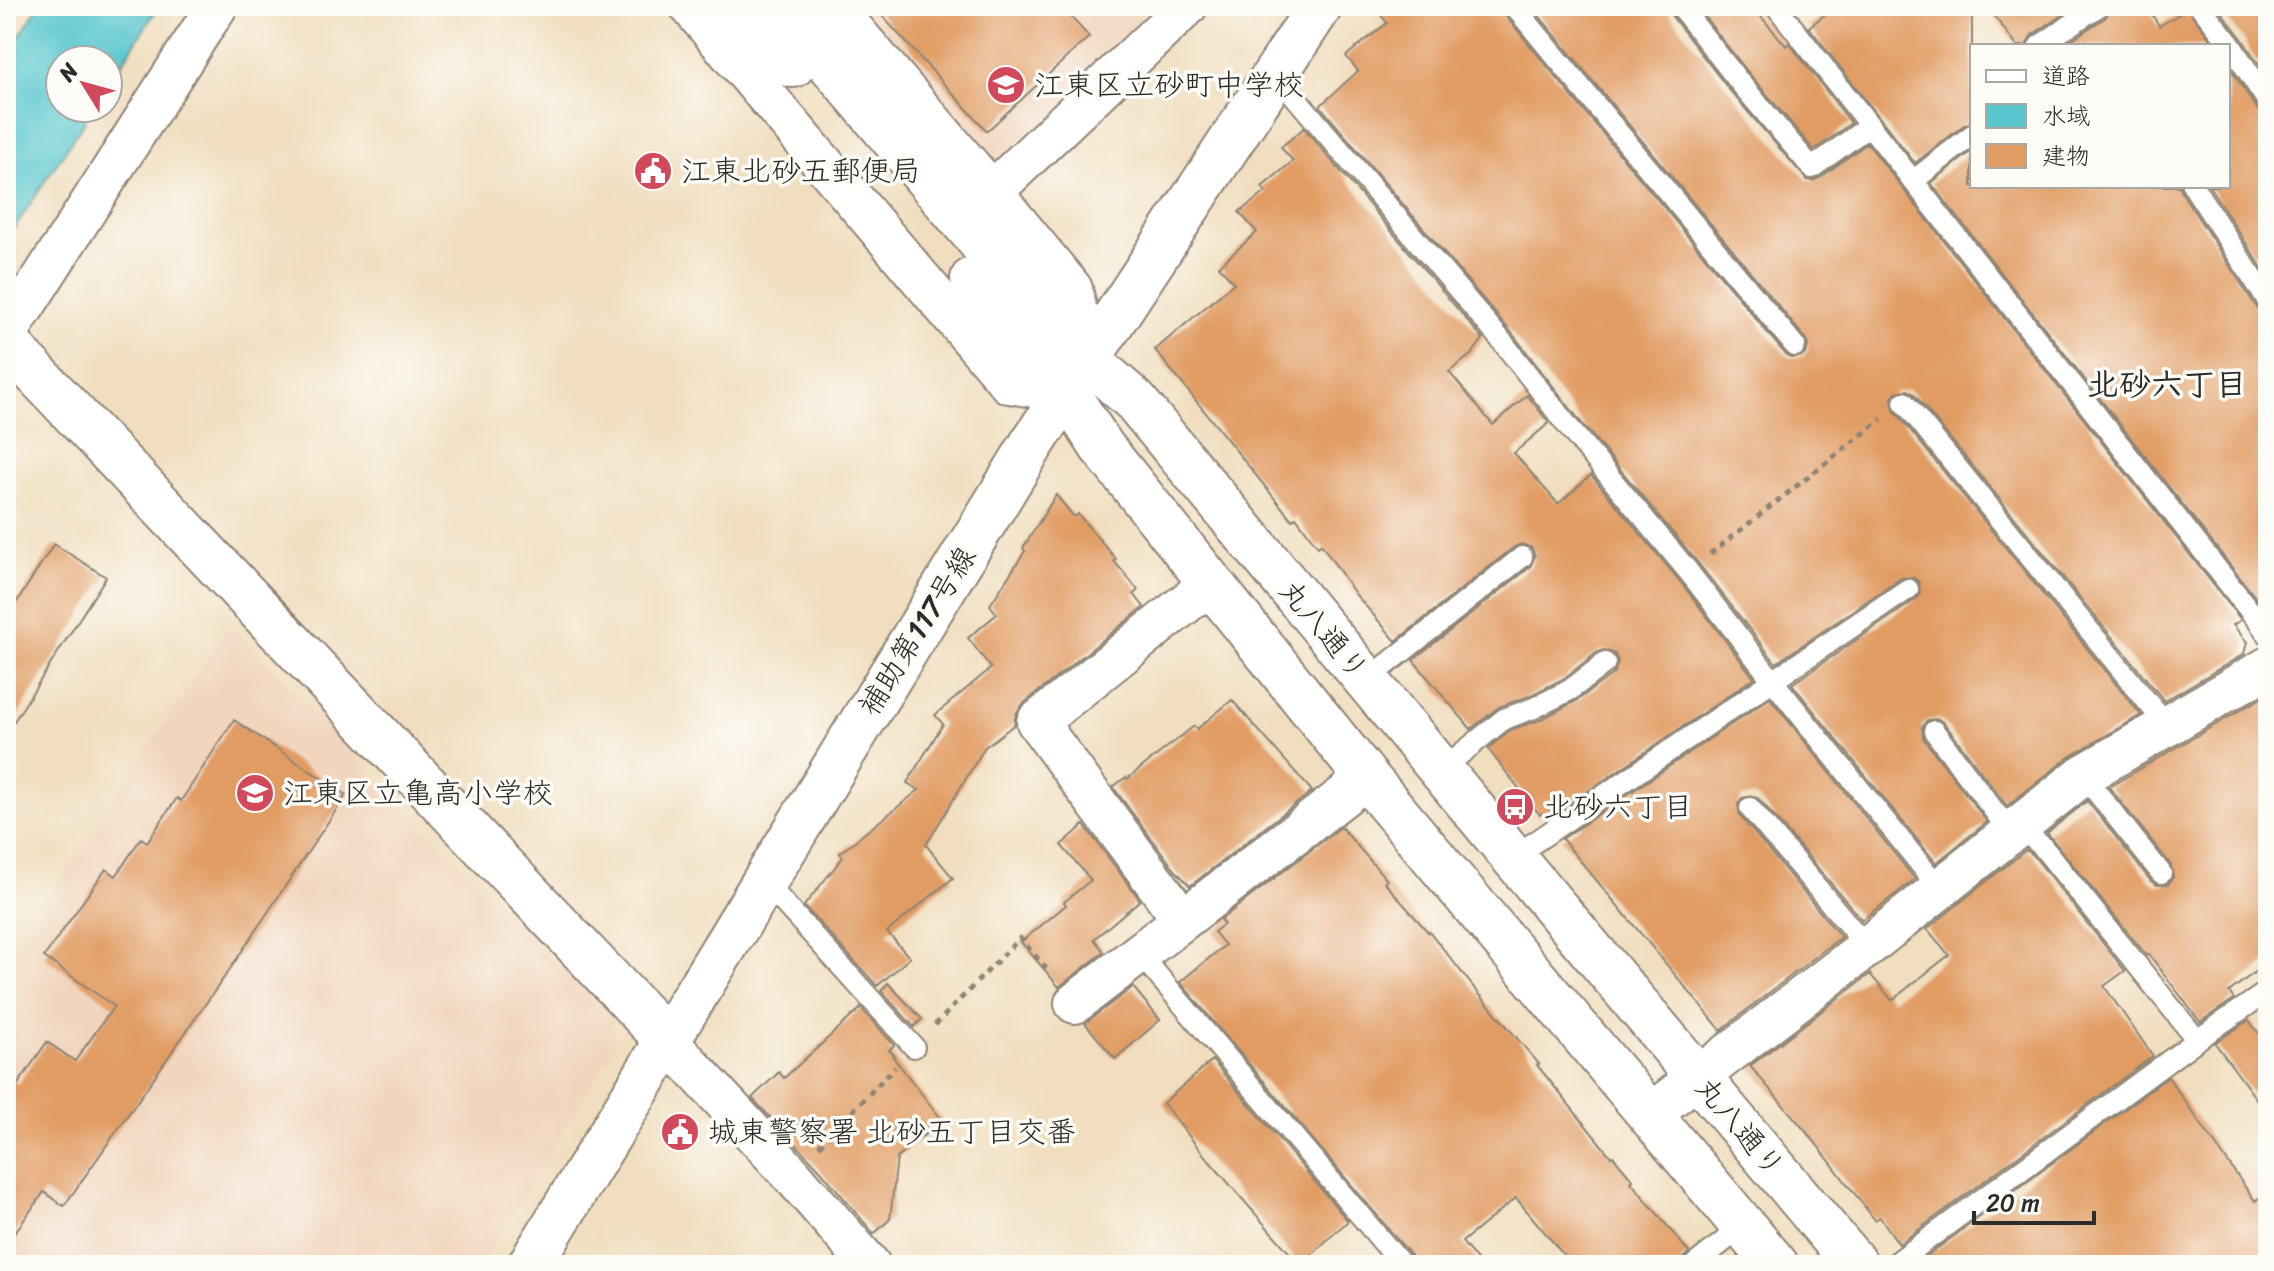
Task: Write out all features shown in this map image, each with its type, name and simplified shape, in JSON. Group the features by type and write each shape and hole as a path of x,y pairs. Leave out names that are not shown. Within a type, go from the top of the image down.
{"main road":[{"name":"丸八通り","path":"742,6 1077,376 1102,447 1367,778 1776,1265"},
{"name":"丸八通り","path":"781,6 1016,307"},
{"name":"補助第117号線","path":"530,1265 1016,470 1320,6"},
{"path":"6,342 667,1040"},
{"name":"丸八通り","path":"1077,376 1135,401 1856,1265"}],"street":[{"path":"6,335 217,6"},
{"path":"690,6 1009,383 1077,376 1072,289 833,6"},
{"path":"992,192 1187,6"},
{"path":"1183,920 1037,722 1210,584"},
{"path":"1650,1114 2083,775 2268,667"},
{"path":"1075,1003 1367,778"},
{"path":"667,1040 870,1265"}],"lane":[{"path":"1514,6 1795,346"},
{"path":"1680,6 1812,168 1869,126"},
{"path":"1776,6 2268,634"},
{"path":"2042,44 2099,6"},
{"path":"2200,6 2228,44"},
{"path":"2230,46 2268,102"},
{"path":"1275,73 1501,340 1940,889"},
{"path":"1913,181 1970,137"},
{"path":"2194,188 2268,301"},
{"path":"1904,402 2167,726"},
{"path":"1366,681 1522,557"},
{"path":"1513,857 1908,589"},
{"path":"1441,770 1504,719 1570,690 1605,663"},
{"path":"1934,731 1998,816 2042,846 2197,1040"},
{"path":"2083,775 2161,873"},
{"path":"1750,808 1867,947"},
{"path":"764,881 914,1047"},
{"path":"1139,953 1402,1265"},
{"path":"1893,1265 2268,991"},
{"path":"1694,1265 1743,1226"}],"path":[{"path":"6,25 18,6"},
{"path":"1688,571 1904,402"}],"shaded area":[{"name":"江東区立砂町中学校","path":"861,6 1168,6 997,163"},
{"name":"江東区立亀高小学校","path":"229,626 612,1020 616,1045 481,1265 6,1265 6,961"}],"water":[{"path":"39,6 159,6 124,60 124,44 44,44 44,124 83,124 6,241 6,57"}],"building":[{"name":"江東区立砂町中学校","path":"873,6 1061,6 1089,37 987,131"},
{"path":"1374,6 1501,6 1504,14 1791,358 1803,356 1807,351 1805,338 1531,6 1667,6 1731,92 1807,180 1820,178 1867,143 2241,620 2233,625 2247,642 2244,654 2164,701 1914,394 1908,390 1896,392 1892,398 1894,410 2141,715 2069,757 2007,806 1944,723 1938,719 1927,720 1922,727 1923,738 1987,822 1936,863 1792,684 1915,600 1920,594 1919,582 1913,577 1901,578 1776,663 1511,332 1320,106 1358,71 1346,56 1387,23"},
{"path":"1696,6 1752,6 1786,46 1789,43 1851,123 1814,150"},
{"path":"1836,6 1972,6 1970,123 1915,163 1809,27"},
{"path":"1987,6 2076,6 2032,35 2027,44 2016,44"},
{"path":"2112,6 2147,6 2159,26 2188,9 2214,44 2065,44 2106,17"},
{"path":"2217,6 2268,6 2268,78 2241,37"},
{"path":"2230,68 2257,109 2268,115 2268,277 2210,188 2230,188"},
{"path":"1304,128 1483,339 1472,354 1449,372 1493,425 1527,395 1549,423 1514,453 1558,504 1591,475 1678,579 1754,678 1547,819 1542,813 1540,815 1488,749 1510,730 1540,720 1578,700 1614,673 1618,662 1615,654 1604,650 1598,652 1563,679 1499,707 1471,729 1413,660 1530,567 1535,556 1532,548 1521,544 1514,547 1396,641 1356,595 1321,544 1318,547 1296,517 1292,520 1155,350 1234,283 1219,266 1257,232 1239,212 1266,192 1262,187 1293,161 1281,147"},
{"path":"1970,153 1970,188 2181,188 2257,308 2268,314 2268,604 2263,607 1931,183"},
{"path":"1056,495 1074,517 1078,514 1116,559 1114,561 1138,590 1134,594 1144,607 1023,704 1016,714 1014,725 985,747 926,845 953,878 887,932 910,958 877,986 804,906 843,857 840,853 919,790 907,783 943,724 935,715 991,668 968,638 997,614 990,605"},
{"path":"54,544 106,577 6,734 6,619"},
{"path":"2268,694 2268,962 2229,992 2234,999 2200,1022 2149,954 2147,956 2047,833 2087,801 2151,881 2157,885 2168,884 2173,877 2171,865 2109,787"},
{"path":"1770,698 1915,879 1862,920 1760,800 1754,796 1742,798 1738,804 1740,816 1841,937 1721,1030 1562,839"},
{"path":"1232,700 1312,791 1190,886 1113,787 1194,726 1197,729"},
{"path":"234,720 346,795 230,969 64,1206 44,1192 6,1245 6,1076 18,1084 47,1042 75,1061 114,1006 44,957 106,869 116,876 141,838 147,842 177,798 181,801"},
{"path":"1084,825 1140,900 1094,939 1104,952 1059,987 1021,942 1091,880 1061,845"},
{"path":"1341,827 1539,1064 1689,1252 1681,1265 1572,1265 1516,1198 1462,1242 1481,1265 1419,1265 1180,982 1225,945 1214,932 1224,924 1220,920"},
{"path":"2026,850 2125,971 2104,986 2153,1056 1899,1244 1880,1217 1875,1220 1814,1141 1750,1066 1870,974 1892,1000 1949,955 1927,929"},
{"path":"888,983 922,1019 914,1027 881,991"},
{"path":"1133,987 1160,1020 1115,1059 1085,1023"},
{"path":"861,1008 894,1045 889,1050 893,1057 942,1120 897,1158 890,1219 874,1234 821,1171 752,1098 779,1072 784,1078"},
{"path":"2249,1020 2268,1046 2268,1115 2215,1043"},
{"path":"1212,1060 1348,1221 1300,1265 1163,1103"},
{"path":"2168,1077 2255,1201 2268,1191 2268,1265 1915,1265"}],"place":[{"name":"江東区立砂町中学校","path":"1006,85"},
{"name":"江東北砂五郵便局","path":"653,171"},
{"name":"江東区立亀高小学校","path":"255,793"},
{"name":"北砂六丁目","path":"1515,807"},
{"name":"城東警察署 北砂五丁目交番","path":"680,1132"}],"district":[{"name":"北砂六丁目","path":"2167,384"}]}
